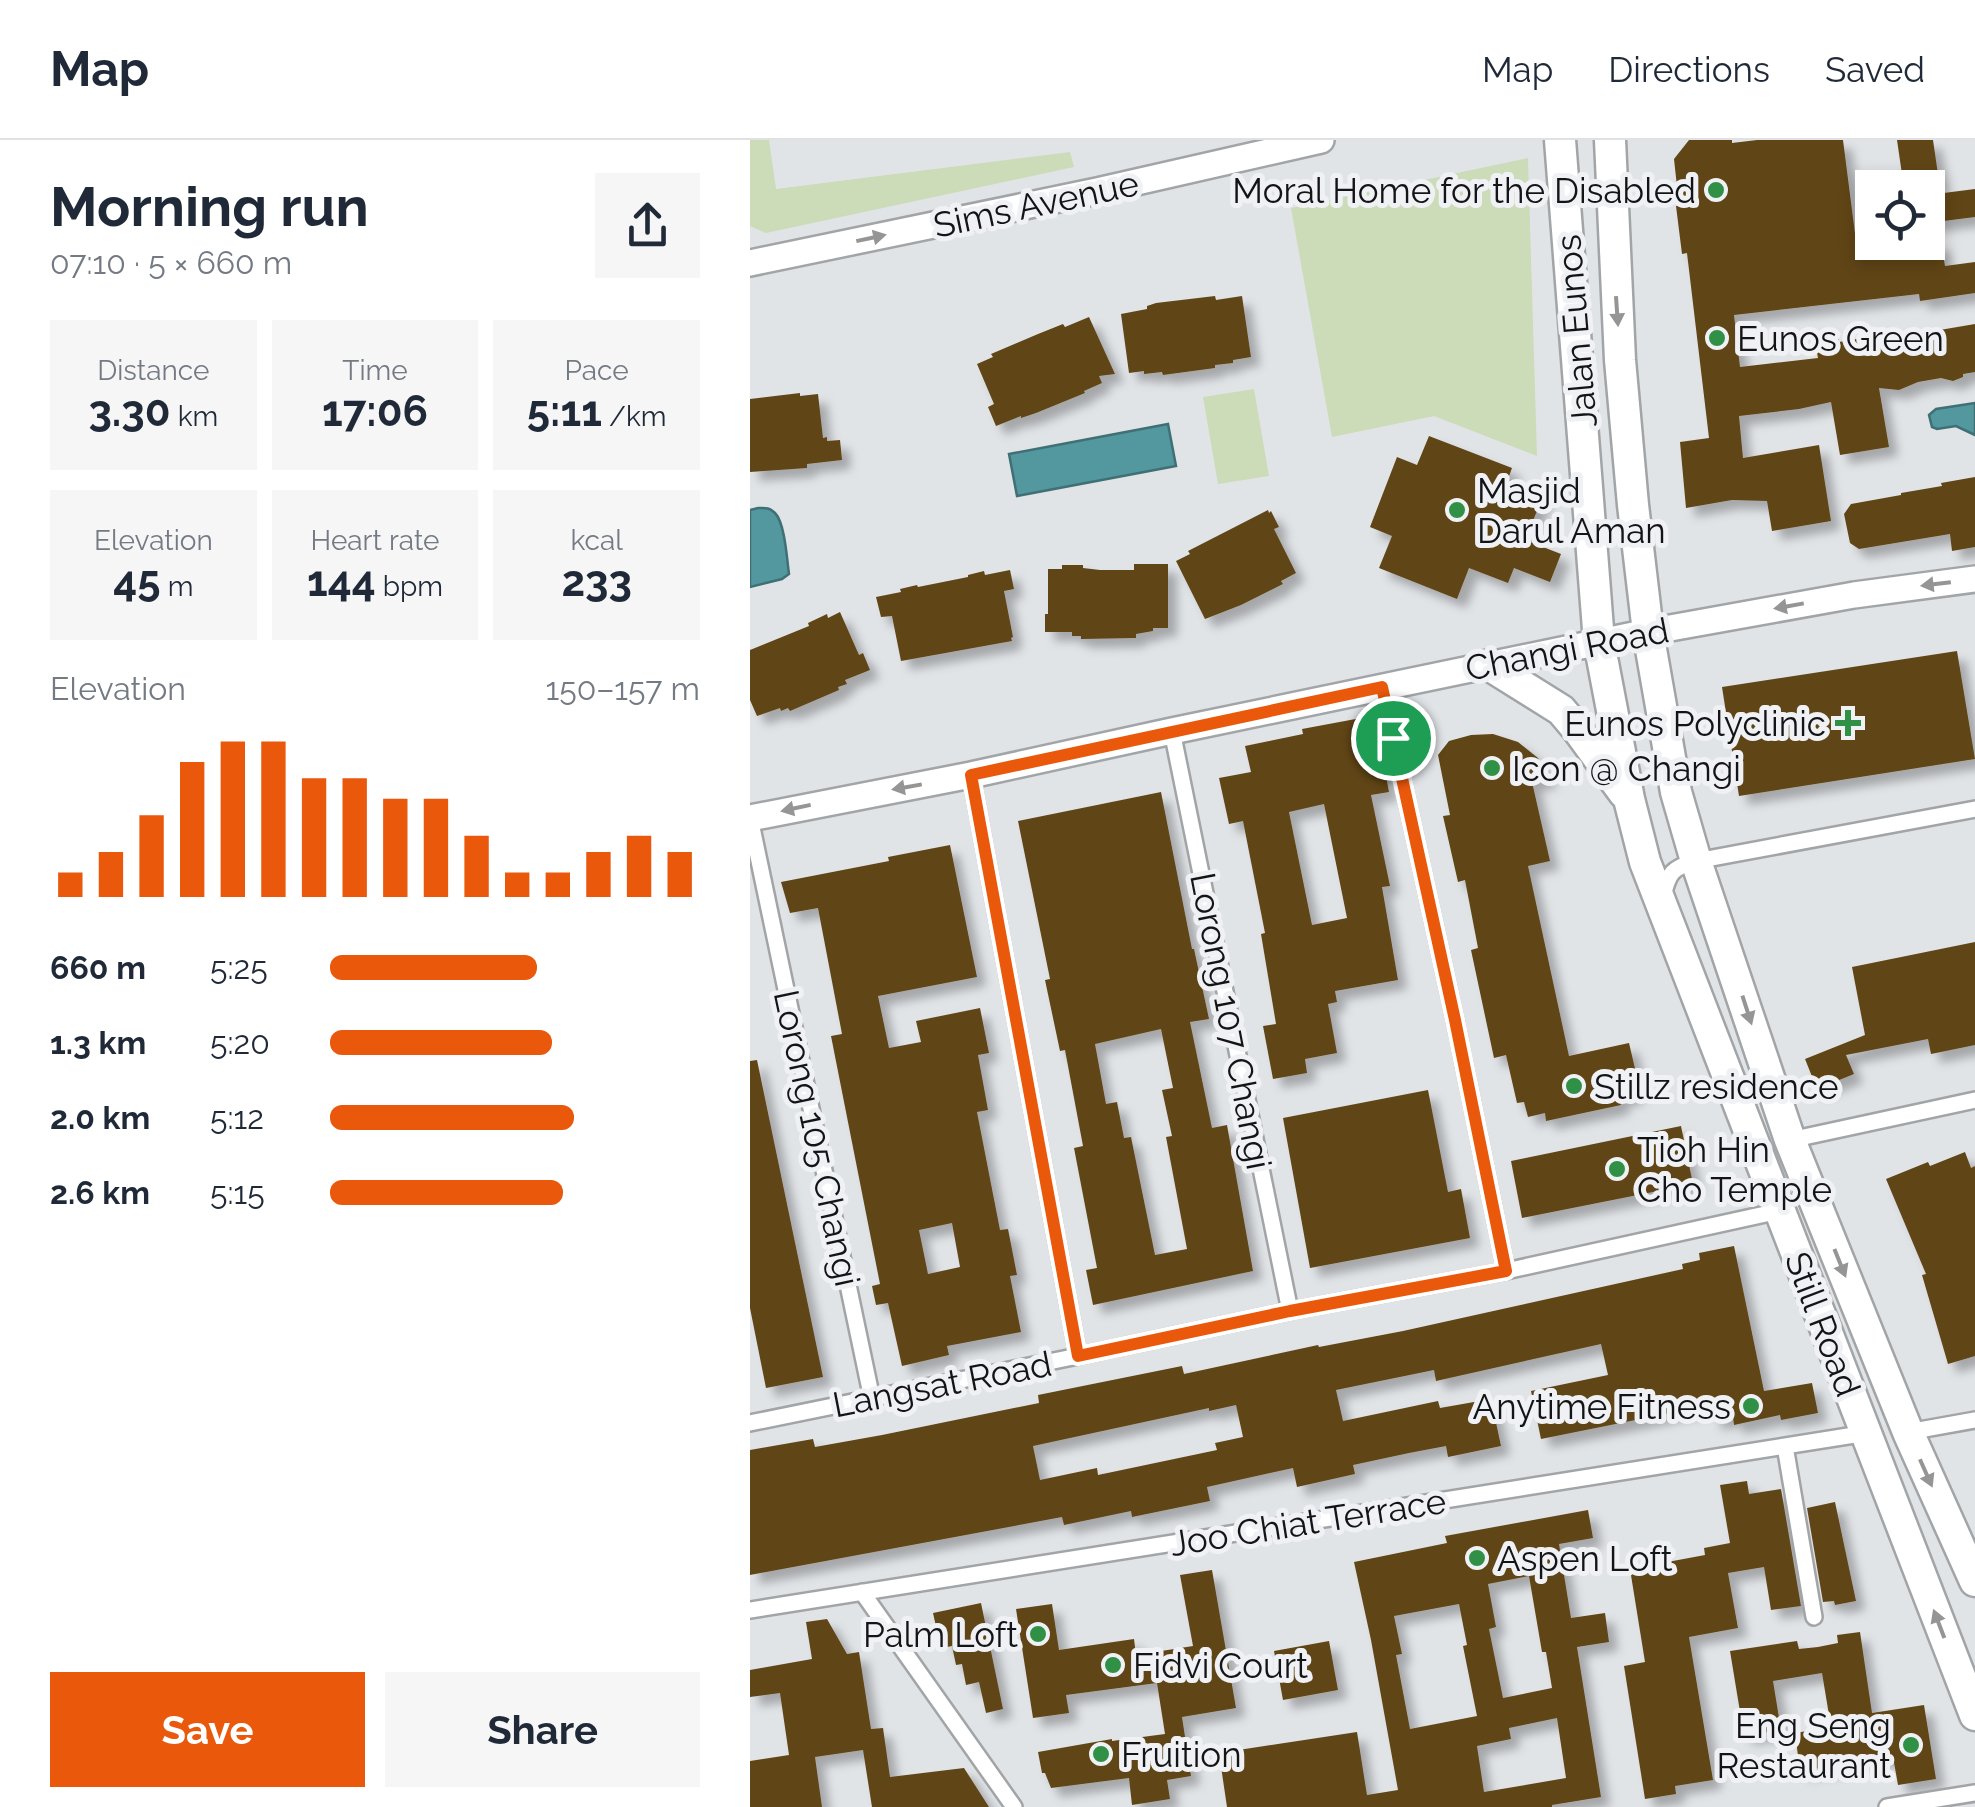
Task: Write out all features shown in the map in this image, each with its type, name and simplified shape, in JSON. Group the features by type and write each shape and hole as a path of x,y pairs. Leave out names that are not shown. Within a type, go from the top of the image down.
{"highway":[{"name":"Jalan Eunos","path":"1560,140 1600,642"},
{"name":"Jalan Eunos","path":"1610,140 1620,360 1648,632"},
{"name":"Still Road","path":"1648,632 1676,792 1790,1140 1908,1432 1975,1582"},
{"name":"Still Road","path":"1600,642 1628,799 1645,862 1975,1715"},
{"path":"1488,665 1561,710 1628,799"},
{"path":"1674,937 1677,926 1692,914 1705,913 1716,918"}],"main road":[{"name":"Sims Avenue","path":"750,262 1133,184 1321,140"},
{"name":"Changi Road","path":"750,818 1648,632 1854,595 1975,579"}],"street":[{"path":"1382,687 1506,1271"},
{"name":"Lorong 107 Changi","path":"1172,731 1290,1311"},
{"path":"971,775 1078,1356"},
{"path":"1660,904 1673,870 1696,861 1975,808"},
{"name":"Lorong 105 Changi","path":"750,818 872,1399"},
{"path":"1790,1140 1975,1100"},
{"name":"Langsat Road","path":"750,1422 1290,1311 1506,1271 1779,1211"},
{"path":"1908,1432 1975,1420"},
{"name":"Joo Chiat Terrace","path":"750,1610 1866,1433"},
{"path":"1785,1446 1814,1616"},
{"path":"862,1592 1014,1807"},
{"path":"1888,1807 1975,1793"}],"green space":[{"path":"750,140 769,140 776,189 1070,152 1074,167 766,233 750,226"},
{"path":"1528,158 1537,456 1434,416 1332,437 1291,208"},
{"path":"1254,389 1269,476 1218,484 1203,397"}],"water":[{"path":"1975,403 1975,435 1956,426 1932,427 1929,415 1936,409"},
{"path":"1168,424 1176,466 1017,496 1009,454"},
{"path":"750,510 771,510 778,518 789,574 750,587"}],"building":[{"path":"1689,140 1843,140 1855,260 1944,260 1945,266 1975,262 1975,293 1920,301 1919,294 1734,315 1740,367 1818,358 1815,342 1880,335 1881,340 1975,324 1975,372 1953,381 1941,378 1899,390 1879,388 1889,447 1840,455 1831,402 1739,416 1743,458 1819,445 1831,521 1772,531 1767,501 1732,500 1686,508 1680,442 1709,438 1687,253 1682,254 1674,159"},
{"path":"1897,140 1933,140 1937,170 1901,170"},
{"path":"1975,189 1975,217 1945,221 1945,193"},
{"path":"1215,296 1216,300 1242,296 1251,357 1215,368 1163,375 1129,373 1121,314 1147,309 1156,303"},
{"path":"1089,317 1115,374 1099,376 1102,383 1085,393 996,426 988,407 994,404 977,364 1038,334"},
{"path":"818,394 823,438 840,440 842,460 807,464 807,468 750,472 750,399"},
{"name":"Masjid Darul Aman","path":"1429,436 1512,468 1508,479 1544,494 1525,540 1561,554 1550,582 1514,568 1508,583 1469,568 1457,599 1379,568 1392,536 1370,527 1397,457 1417,465"},
{"path":"1975,477 1975,547 1952,551 1950,534 1859,549 1850,543 1844,514 1851,504"},
{"path":"1268,510 1279,527 1274,529 1296,573 1281,581 1283,584 1205,619 1176,561"},
{"path":"1134,564 1168,564 1168,628 1153,628 1136,634 1136,638 1081,639 1072,636 1072,632 1045,632 1048,569 1083,565 1100,570 1134,570"},
{"path":"1010,570 1014,589 1004,591 1012,641 901,661 892,616 881,617 876,597 984,571 985,575"},
{"path":"840,612 870,670 845,680 847,684 839,690 790,711 780,708 757,716 750,700 750,650 809,626 808,623 827,614 828,618"},
{"name":"Eunos Polyclinic","path":"1957,651 1975,759 1739,796 1722,687"},
{"path":"1361,718 1376,724 1389,792 1371,795 1390,886 1382,887 1398,980 1335,991 1337,1002 1328,1004 1337,1053 1305,1059 1307,1073 1273,1079 1263,1026 1276,1024 1261,934 1265,933 1243,821 1229,824 1219,778 1251,772 1245,746 1303,734 1302,729","holes":["1324,804 1347,918 1312,925 1289,812"]},
{"path":"1493,734 1518,742 1538,758 1548,779 1532,782 1550,861 1528,866 1569,1056 1629,1043 1637,1077 1632,1078 1636,1094 1619,1098 1621,1105 1546,1121 1545,1113 1528,1117 1524,1102 1517,1103 1506,1055 1494,1058 1471,950 1478,948 1465,880 1458,882 1443,816 1450,815 1438,755 1449,741"},
{"path":"1161,792 1209,1019 1190,1022 1212,1128 1227,1125 1253,1271 1093,1305 1086,1270 1097,1268 1074,1148 1083,1146 1065,1050 1060,1051 1045,980 1050,979 1018,821","holes":["1161,1029 1173,1088 1162,1090 1172,1136 1166,1137 1187,1249 1155,1255 1131,1137 1124,1138 1117,1102 1106,1104 1095,1044"]},
{"path":"950,845 977,977 878,996 889,1048 921,1042 916,1021 980,1008 989,1053 978,1055 988,1110 977,1112 1000,1230 1008,1229 1017,1275 1010,1276 1021,1332 947,1346 949,1355 902,1366 888,1303 876,1305 872,1286 880,1284 831,1036 842,1034 818,908 790,913 781,882 889,861 888,857","holes":["952,1223 960,1267 928,1274 919,1230"]},
{"path":"1975,942 1975,1045 1931,1054 1928,1039 1846,1055 1854,1074 1817,1089 1805,1059 1865,1035 1852,967"},
{"path":"757,1060 823,1377 766,1388 750,1308 750,1061"},
{"path":"1428,1090 1448,1192 1461,1189 1470,1238 1310,1268 1283,1118"},
{"path":"1681,1126 1693,1184 1522,1218 1511,1161"},
{"path":"1965,1152 1971,1168 1975,1166 1975,1356 1948,1364 1922,1275 1926,1274 1886,1179"},
{"path":"1734,1246 1764,1391 1812,1383 1818,1413 1781,1420 1780,1415 1734,1425 1733,1417 1713,1421 1710,1405 1541,1439 1531,1391 1608,1375 1601,1344 1436,1381 1434,1370 1336,1390 1343,1421 1438,1401 1440,1408 1491,1399 1501,1446 1448,1457 1446,1446 1409,1453 1353,1465 1355,1474 1297,1487 1293,1468 1207,1487 1210,1501 1132,1517 1131,1511 1064,1525 1062,1517 750,1575 750,1450 813,1439 815,1447 882,1435 1039,1403 1038,1395 1182,1366 1184,1374 1403,1331 1683,1269 1682,1264 1700,1260 1699,1253","holes":["1236,1405 1243,1437 1215,1443 1217,1450 1098,1475 1097,1468 1040,1480 1033,1446"]},
{"path":"1747,1481 1749,1494 1781,1489 1801,1606 1771,1610 1764,1567 1728,1573 1738,1628 1689,1637 1713,1780 1675,1786 1676,1794 1645,1799 1624,1666 1645,1662 1630,1569 1705,1555 1704,1548 1730,1543 1720,1485"},
{"path":"1835,1502 1856,1601 1835,1605 1834,1601 1823,1602 1807,1508"},
{"path":"1588,1510 1593,1538 1559,1544 1571,1618 1605,1613 1609,1642 1577,1647 1601,1797 1552,1807 1227,1807 1219,1753 1357,1732 1367,1795 1398,1790 1354,1562 1447,1543 1445,1536","holes":["1529,1576 1552,1688 1503,1698 1489,1629 1496,1627 1488,1584","1459,1604 1477,1716 1410,1729 1396,1655 1402,1654 1394,1616","1557,1718 1566,1778 1484,1792 1477,1746 1511,1739 1509,1728"]},
{"path":"1212,1570 1236,1708 1182,1717 1191,1776 1167,1780 1170,1799 1132,1805 1129,1778 1051,1788 1042,1773 1038,1752 1165,1734 1157,1683 1066,1695 1069,1713 1033,1718 1016,1609 1052,1604 1059,1650 1134,1639 1136,1655 1193,1646 1180,1575"},
{"path":"981,1603 1003,1709 986,1713 979,1682 966,1685 962,1664 956,1665 952,1646 947,1647 944,1630 937,1631 933,1613"},
{"path":"827,1619 847,1654 859,1652 871,1729 883,1728 890,1777 964,1768 989,1807 872,1807 863,1750 815,1757 822,1807 750,1807 750,1761 789,1755 780,1693 750,1697 750,1670 812,1659 806,1622"},
{"path":"1860,1632 1872,1713 1924,1705 1936,1779 1898,1785 1893,1757 1800,1771 1795,1733 1831,1727 1822,1673 1773,1681 1781,1730 1744,1736 1730,1651 1797,1641 1799,1649 1818,1647 1838,1643 1837,1635"},
{"path":"1329,1641 1338,1690 1283,1700 1274,1651"}],"place":[{"name":"Moral Home for the Disabled","path":"1716,190"},
{"name":"Eunos Green","path":"1717,338"},
{"name":"Masjid Darul Aman","path":"1457,510"},
{"name":"Eunos Polyclinic","path":"1848,723"},
{"name":"Icon @ Changi","path":"1492,768"},
{"name":"Stillz residence","path":"1574,1086"},
{"name":"Tioh Hin Cho Temple","path":"1617,1169"},
{"name":"Anytime Fitness","path":"1751,1406"},
{"name":"Aspen Loft","path":"1477,1558"},
{"name":"Palm Loft","path":"1038,1634"},
{"name":"Fidvi Court","path":"1113,1665"},
{"name":"Eng Seng Restaurant","path":"1911,1745"},
{"name":"Fruition","path":"1101,1754"}],"route":[{"path":"1382,687 1393,738 1506,1271 1078,1356 971,775 1382,687"}]}
